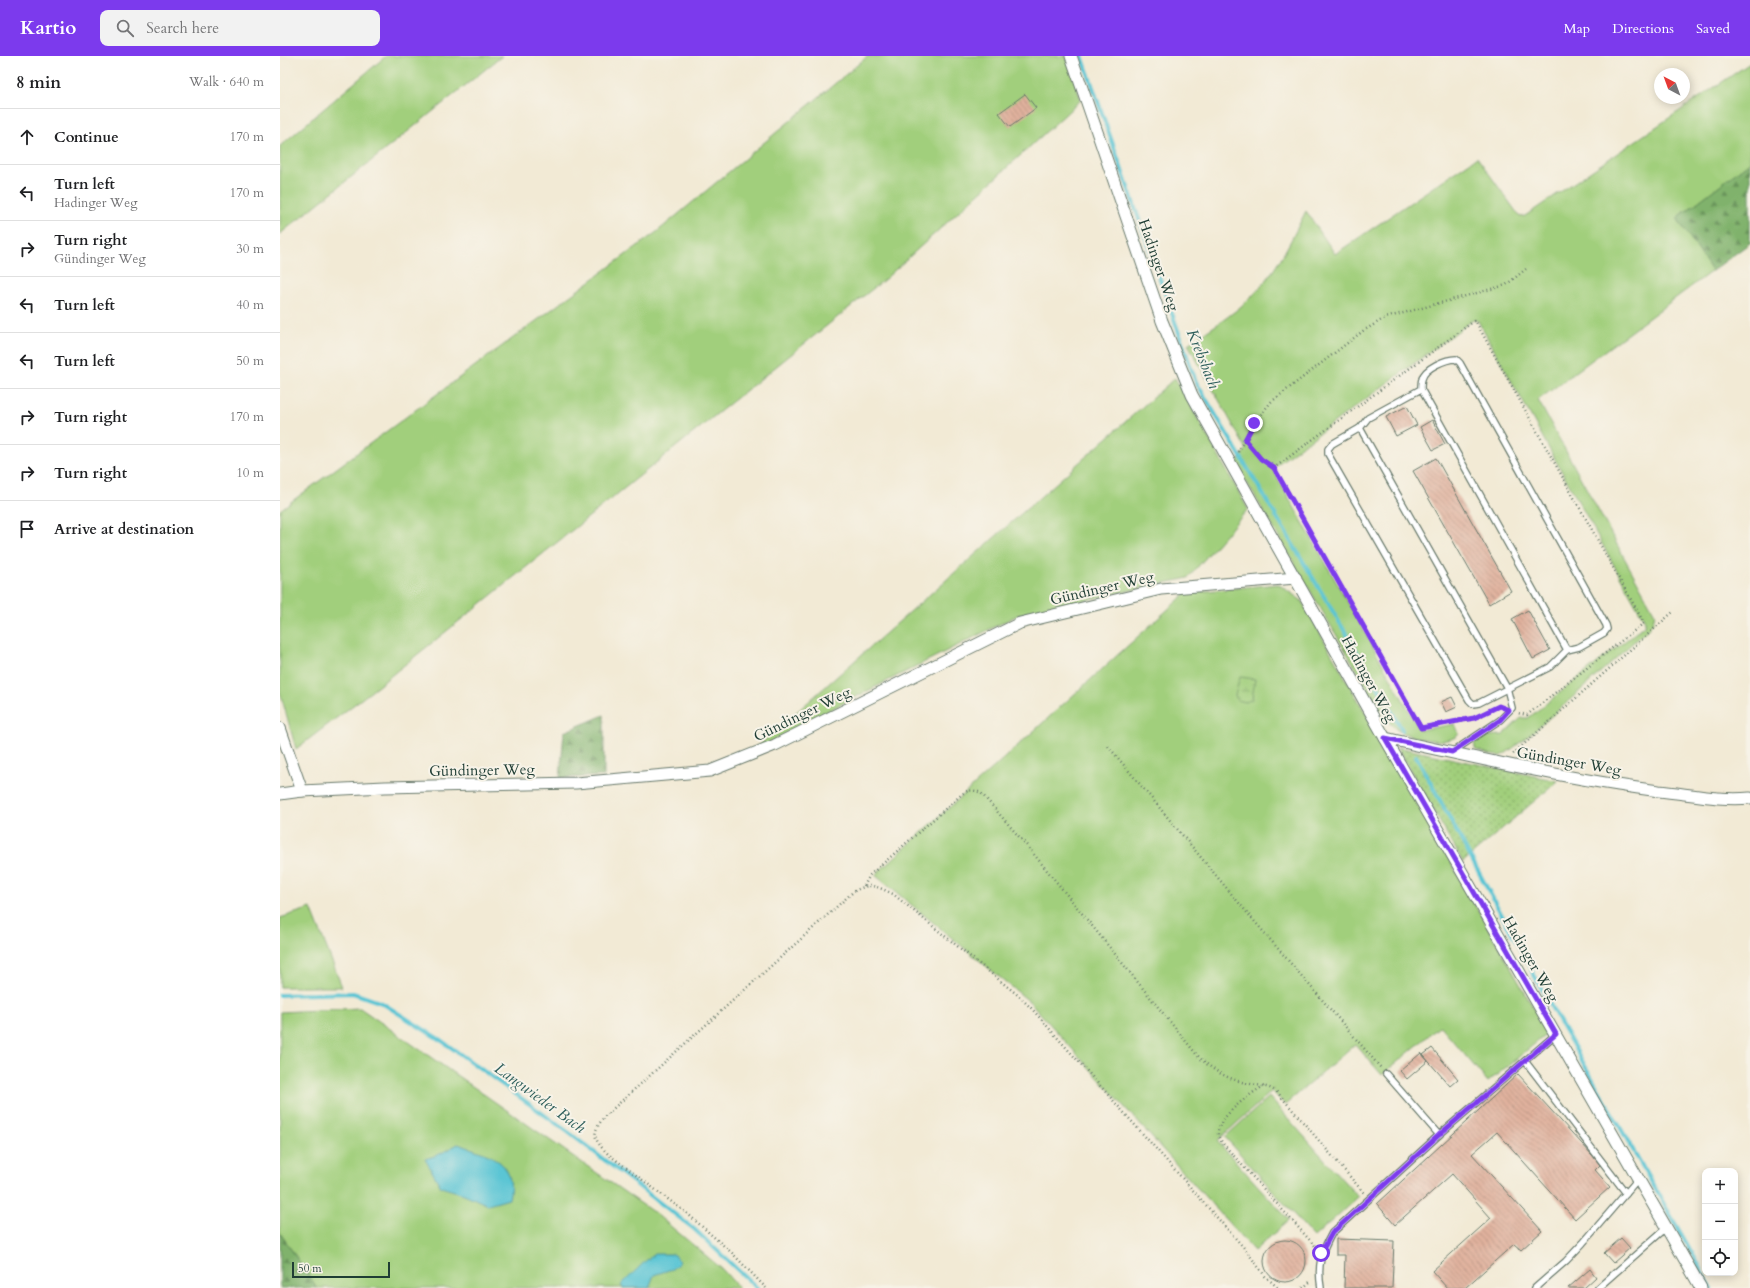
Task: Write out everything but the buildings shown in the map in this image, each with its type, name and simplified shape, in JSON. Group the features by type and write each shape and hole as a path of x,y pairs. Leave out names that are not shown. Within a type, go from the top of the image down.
{"street":[{"name":"Hadinger Weg","path":"1071,56 1178,363 1192,395 1385,738 1701,1288"},
{"name":"Gündinger Weg","path":"280,794 302,791 576,783 710,771 775,745 1020,623 1161,589 1296,578"},
{"path":"280,728 302,791"},
{"name":"Gündinger Weg","path":"1385,738 1502,764 1630,787 1704,796 1750,798"}],"lane":[{"path":"1421,389 1368,418 1360,428 1332,444 1328,449 1328,454 1468,700 1473,704 1479,703 1507,688 1525,681 1550,667 1567,650 1579,647 1604,633 1607,629 1606,625 1460,363 1456,359 1449,359 1427,371 1422,379 1421,389 1567,650"},
{"path":"1360,428 1507,688 1511,701 1512,708 1500,720 1452,752"},
{"path":"1322,1288 1319,1275 1321,1253 1332,1233 1439,1135 1556,1034"},
{"path":"1525,1061 1626,1193"},
{"path":"1386,1074 1439,1135"},
{"path":"1534,1288 1571,1256 1638,1179"},
{"path":"1598,1288 1666,1228"}],"path":[{"path":"1243,444 1254,423 1271,402 1363,331 1385,318 1506,285 1526,269"},
{"path":"1245,440 1261,459 1274,468 1421,728 1474,718 1499,706 1527,715 1644,623 1476,322 1474,321 1274,468"},
{"path":"1502,764 1673,612"},
{"path":"1108,746 1249,915 1386,1074"},
{"path":"766,1288 732,1252 689,1215 608,1154 597,1143 595,1134 598,1125 605,1116 847,898 863,886 870,875 966,791 975,790 989,801 1206,1064 1223,1076 1246,1083 1272,1088 1278,1093 1369,1199"},
{"path":"863,886 873,886 893,894 1028,1005 1245,1249 1265,1276 1278,1288"},
{"path":"1265,1086 1251,1093 1240,1102 1219,1128 1218,1134 1224,1145 1321,1253"}],"green space":[{"path":"386,56 502,56 280,234 280,146"},
{"path":"868,56 1066,56 1081,100 885,279 377,687 296,749 280,692 280,510 658,231"},
{"path":"1750,63 1750,162 1677,218 1712,271 1538,400 1655,614 1653,622 1648,629 1572,698 1526,738 1500,756 1491,755 1476,750 1475,741 1478,736 1503,735 1521,718 1528,718 1644,626 1645,621 1478,321 1473,320 1272,468 1420,730 1455,724 1459,734 1454,738 1439,741 1405,734 1393,727 1385,718 1236,464 1246,449 1188,344 1237,310 1254,294 1269,277 1281,259 1306,211 1335,254 1477,157 1520,217 1525,216"},
{"path":"1750,162 1750,243 1712,271 1677,218"},
{"path":"1175,378 1248,509 1188,578 1018,615 800,725 748,755"},
{"path":"1278,584 1301,600 1548,1033 1488,1082 1440,1026 1382,1075 1355,1044 1285,1105 1272,1091 1217,1141 1289,1220 1254,1251 1030,1002 875,875 1186,593"},
{"path":"1240,677 1255,679 1252,699 1246,702 1237,700 1235,695"},
{"path":"604,715 604,776 560,778 564,732"},
{"path":"1397,747 1558,781 1463,862"},
{"path":"311,908 342,987 280,987 280,918"},
{"path":"360,1008 656,1214 722,1269 739,1288 317,1288 280,1233 280,1012"},
{"path":"1269,1097 1358,1197 1314,1237 1225,1137"},
{"path":"280,1233 317,1288 280,1288"}],"water":[{"path":"458,1144 489,1156 498,1161 504,1167 509,1175 511,1186 509,1199 488,1205 464,1194 441,1187 425,1159 438,1155"},
{"path":"654,1254 673,1254 680,1262 672,1269 654,1275 649,1288 623,1288 621,1285"}],"waterway":[{"name":"Krebsbach","path":"1082,56 1196,382 1381,692 1402,730"},
{"path":"1416,756 1553,1010 1712,1288"},
{"name":"Langwieder Bach","path":"280,995 353,993 382,1003 442,1041 568,1132 694,1229 757,1288"}],"route":[{"path":"1254,423 1245,440 1261,459 1274,468 1421,728 1474,718 1499,706 1509,710 1500,720 1452,752 1385,738 1556,1034 1439,1135 1332,1233 1321,1253"}]}
